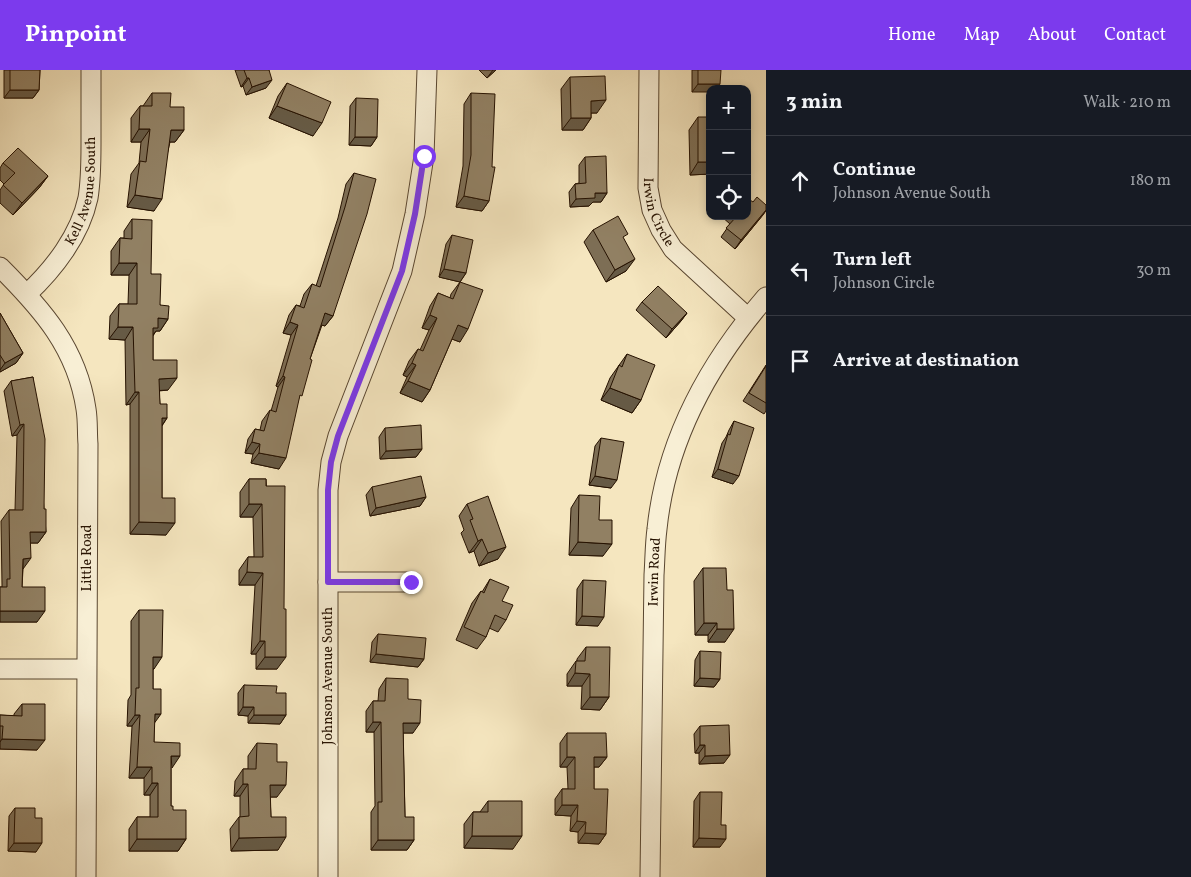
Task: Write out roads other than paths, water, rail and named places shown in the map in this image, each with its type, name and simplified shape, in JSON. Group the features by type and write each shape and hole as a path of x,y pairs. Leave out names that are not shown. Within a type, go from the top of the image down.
{"street":[{"name":"Kell Avenue South","path":"27,294 43,279 62,255 78,227 88,198 91,166 91,70"},
{"name":"Johnson Avenue South","path":"328,877 328,490 331,462 338,436 402,271 415,214 424,156 427,70"},
{"name":"Irwin Circle","path":"649,70 648,188 652,210 661,230 673,248 689,265 748,318"},
{"name":"Little Road","path":"0,267 27,294 48,320 66,347 79,378 86,410 88,444 86,877"},
{"name":"Irwin Road","path":"650,877 654,575 657,528 665,483 678,438 702,387 720,356 766,297"},
{"path":"328,582 411,582"},
{"path":"0,669 86,669"}]}
